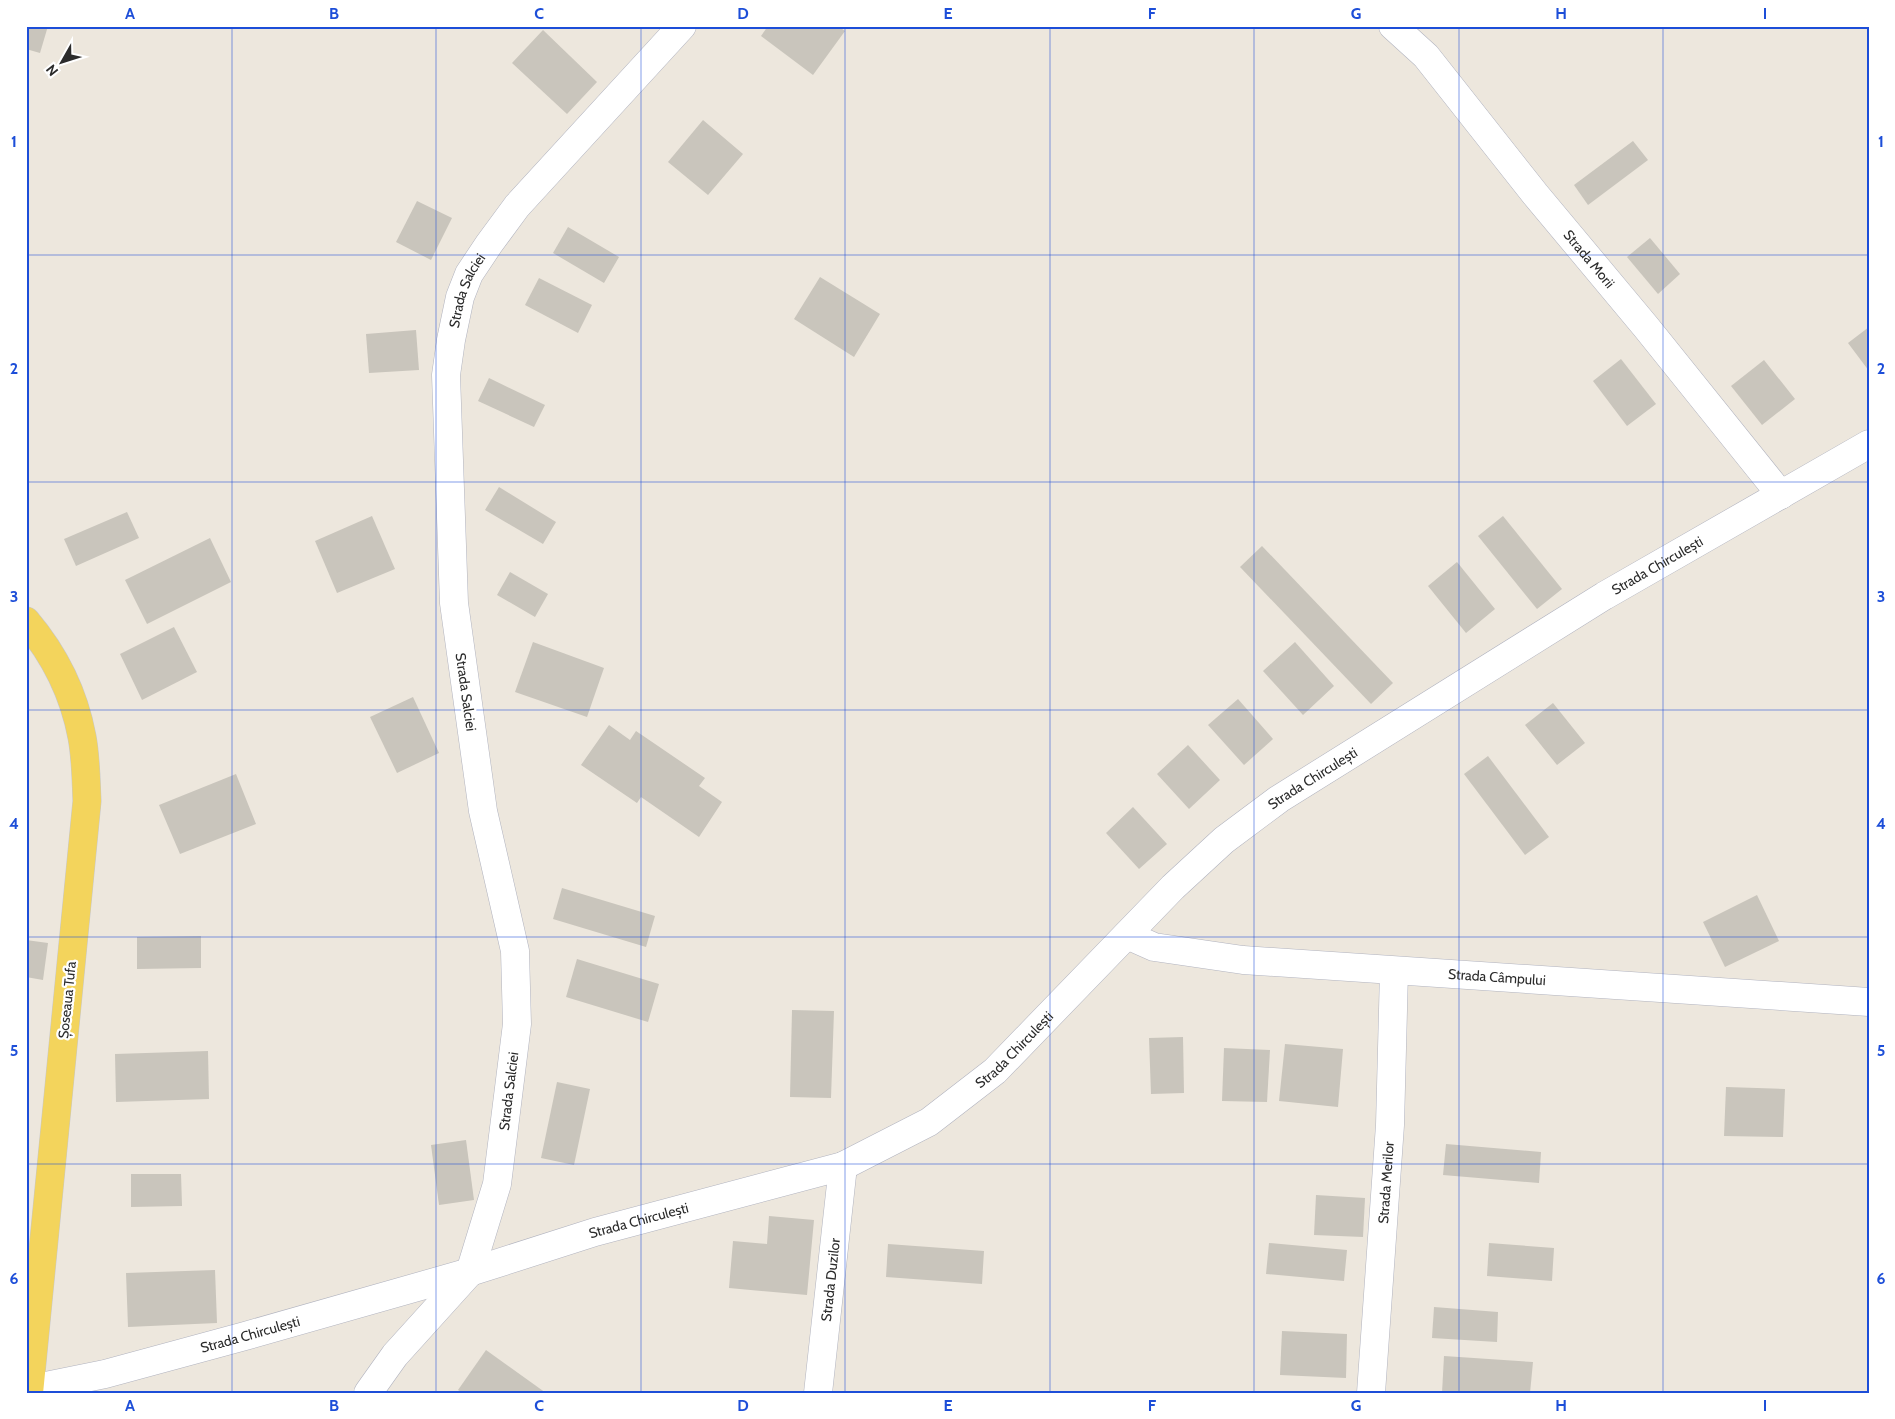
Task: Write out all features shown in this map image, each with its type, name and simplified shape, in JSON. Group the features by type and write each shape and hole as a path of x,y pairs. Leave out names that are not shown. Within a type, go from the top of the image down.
{"main road":[{"name":"Șoseaua Tufa","path":"26,621 44,642 61,673 74,706 82,737 87,802 28,1391"}],"street":[{"name":"Strada Salciei","path":"368,1393 396,1355 470,1272 497,1184 517,1024 515,951 482,810 454,603 446,374 460,297 469,274 517,206 682,26"},
{"name":"Strada Morii","path":"1392,26 1426,56 1781,495"},
{"name":"Strada Chirculești","path":"28,1391 114,1371 470,1272 595,1232 843,1166 929,1122 995,1071 1173,887 1224,840 1279,799 1604,596 1869,444"},
{"name":"Strada Câmpului","path":"1126,935 1154,947 1243,960 1394,972 1869,1002"},
{"name":"Strada Merilor","path":"1371,1393 1390,1124 1394,972"},
{"name":"Strada Duzilor","path":"818,1393 843,1166"}],"building":[{"path":"26,26 48,26 40,53 26,49"},
{"path":"768,26 838,26 845,31 813,75 761,36"},
{"path":"543,30 597,82 567,114 512,63"},
{"path":"703,120 743,154 708,195 668,162"},
{"path":"1633,141 1648,160 1588,205 1574,185"},
{"path":"417,201 452,218 431,260 396,242"},
{"path":"568,227 619,257 604,283 553,253"},
{"path":"1650,238 1680,274 1658,294 1627,257"},
{"path":"820,277 880,314 854,357 794,319"},
{"path":"539,278 592,305 578,333 525,305"},
{"path":"1869,327 1869,371 1848,343"},
{"path":"416,330 419,370 369,373 366,334"},
{"path":"1621,359 1656,404 1627,426 1593,381"},
{"path":"1764,360 1795,399 1762,425 1731,386"},
{"path":"489,378 545,405 534,427 478,401"},
{"path":"499,487 556,522 543,544 485,510"},
{"path":"127,512 139,538 76,566 64,539"},
{"path":"372,516 395,569 337,593 315,541"},
{"path":"1503,516 1562,589 1537,609 1478,536"},
{"path":"210,538 231,582 147,624 125,580"},
{"path":"1262,546 1393,683 1371,704 1240,567"},
{"path":"1457,562 1495,609 1466,633 1428,586"},
{"path":"510,572 548,594 535,617 497,595"},
{"path":"174,627 197,672 142,700 120,654"},
{"path":"533,642 604,668 587,717 515,692"},
{"path":"1295,642 1334,686 1303,715 1263,671"},
{"path":"413,697 439,753 397,773 370,717"},
{"path":"1238,699 1273,739 1244,765 1208,725"},
{"path":"1553,703 1585,743 1557,765 1525,725"},
{"path":"609,725 630,740 636,731 705,778 699,786 722,802 699,837 641,797 637,803 581,765"},
{"path":"1188,745 1220,780 1189,809 1157,774"},
{"path":"1488,756 1549,837 1525,855 1464,774"},
{"path":"236,774 256,824 180,854 159,805"},
{"path":"1133,807 1167,844 1139,869 1106,833"},
{"path":"562,888 655,916 646,947 553,919"},
{"path":"1757,895 1779,941 1725,967 1703,922"},
{"path":"201,936 201,968 137,969 137,937"},
{"path":"26,940 48,943 43,980 26,977"},
{"path":"577,959 659,984 648,1022 566,997"},
{"path":"792,1010 834,1011 831,1098 790,1097"},
{"path":"1183,1037 1184,1093 1151,1094 1149,1038"},
{"path":"1285,1044 1343,1049 1338,1107 1279,1101"},
{"path":"1224,1048 1270,1050 1267,1102 1222,1101"},
{"path":"208,1051 209,1099 116,1102 115,1054"},
{"path":"557,1082 590,1089 574,1165 541,1158"},
{"path":"1726,1087 1785,1089 1783,1137 1724,1136"},
{"path":"466,1140 474,1200 439,1205 431,1145"},
{"path":"1446,1144 1541,1152 1539,1183 1443,1175"},
{"path":"131,1174 181,1174 182,1206 131,1207"},
{"path":"1316,1195 1365,1198 1363,1237 1314,1235"},
{"path":"769,1216 814,1220 807,1295 729,1288 733,1241 767,1244"},
{"path":"1269,1243 1347,1250 1344,1281 1266,1274"},
{"path":"1489,1243 1554,1248 1552,1281 1487,1276"},
{"path":"888,1244 984,1251 982,1284 886,1277"},
{"path":"215,1270 217,1323 128,1327 126,1273"},
{"path":"1434,1307 1498,1312 1497,1342 1432,1338"},
{"path":"1282,1331 1347,1334 1346,1378 1280,1375"},
{"path":"486,1350 546,1393 462,1393 458,1390"},
{"path":"1444,1356 1533,1362 1530,1393 1442,1393"}]}
